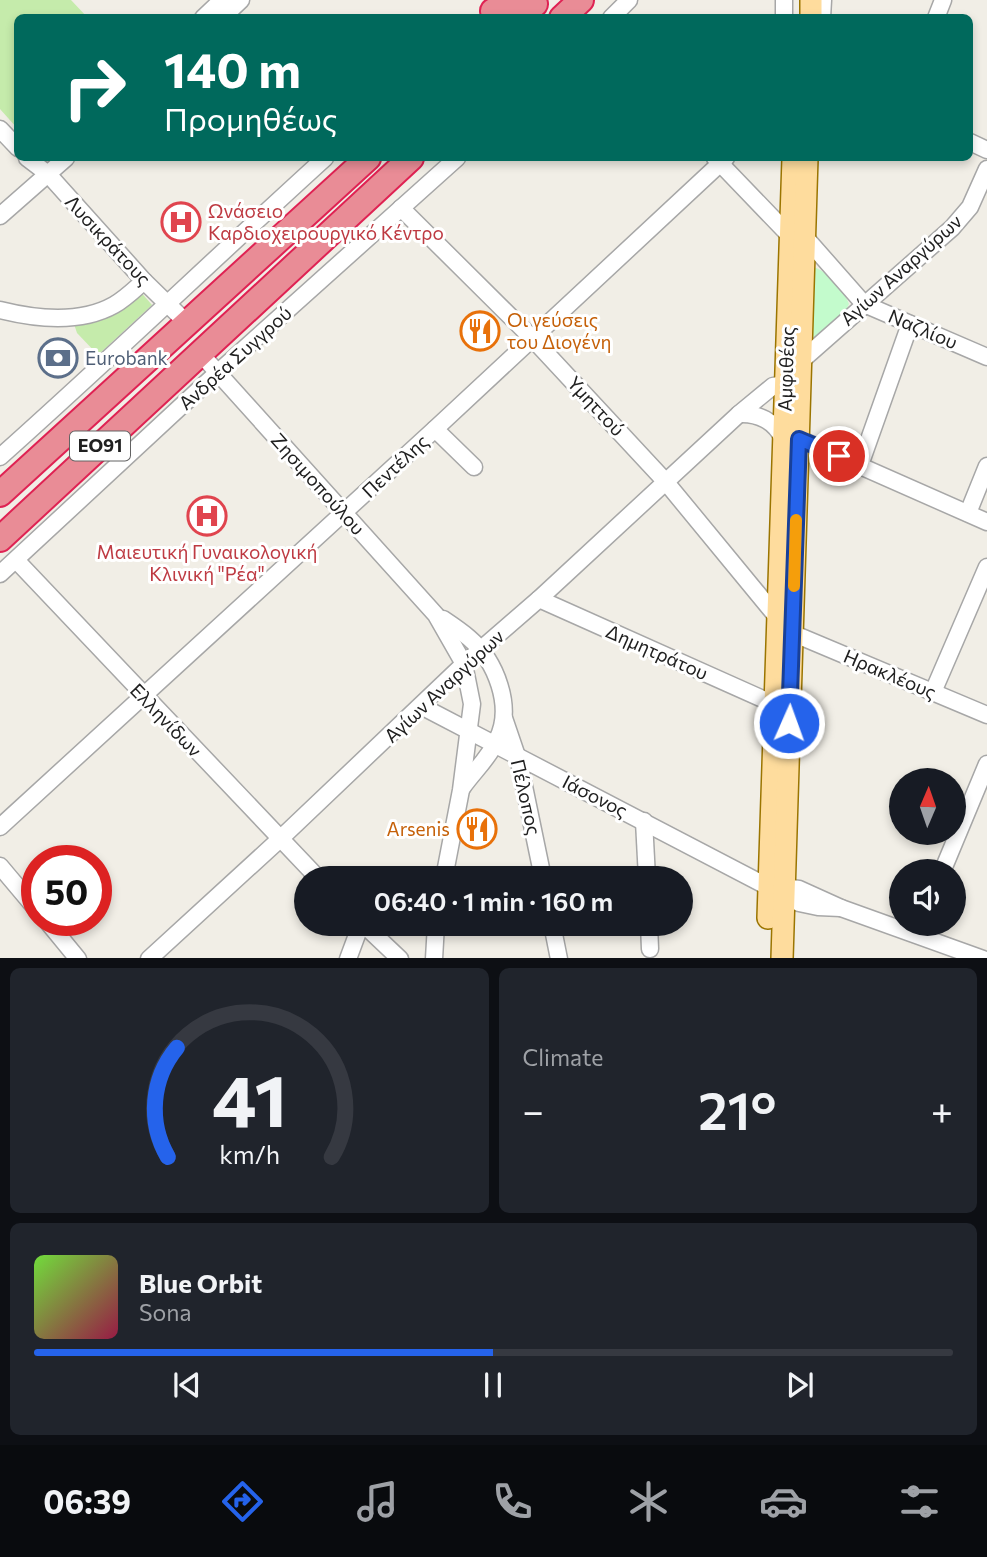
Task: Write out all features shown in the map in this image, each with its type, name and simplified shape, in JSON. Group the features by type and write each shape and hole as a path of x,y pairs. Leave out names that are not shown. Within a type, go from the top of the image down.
{"highway":[{"path":"489,14 532,7"},
{"name":"ΕΟ91","path":"0,494 365,161"},
{"name":"Ανδρέα Συγγρού","path":"0,539 408,161"}],"main road":[{"name":"Αμφιθέας","path":"782,958 774,704 777,617 791,439 801,361 793,161"},
{"name":"Αμφιθέας","path":"768,958 778,889 792,633 791,439 785,384 798,237 809,164"}],"street":[{"path":"615,14 629,0"},
{"path":"210,14 233,1"},
{"path":"0,129 14,144"},
{"path":"0,457 102,366 166,302 322,161"},
{"name":"Ανδρέα Συγγρού","path":"0,575 218,373 454,161"},
{"name":"Πεντέλης","path":"0,828 533,339 719,161"},
{"name":"Ναζλίου","path":"721,161 864,304 987,357"},
{"path":"0,204 41,164"},
{"path":"0,216 41,164"},
{"name":"Λυσικράτους","path":"41,164 144,281 187,323"},
{"name":"Αγίων Αναργύρων","path":"801,361 952,228 970,207 987,169"},
{"name":"Υμηττού","path":"401,208 533,339 665,481 777,617"},
{"path":"0,310 44,317 86,315 117,303 144,281"},
{"path":"860,465 911,324"},
{"name":"Ζησιμοπούλου","path":"200,354 436,615 464,664 472,704 470,731 446,866"},
{"name":"Αγίων Αναργύρων","path":"149,958 280,839 464,664 540,599 739,414 773,386 785,384"},
{"path":"739,414 752,414 767,420 791,439 860,465 987,522"},
{"path":"435,429 474,467"},
{"path":"968,513 987,466"},
{"name":"Ελληνίδων","path":"16,560 306,866"},
{"path":"933,692 987,567"},
{"name":"Δημητράτου","path":"540,599 774,704"},
{"name":"Ζησιμοπούλου","path":"436,615 470,639 487,657 496,676 502,700 503,718 495,744 461,790"},
{"name":"Ηρακλέους","path":"792,633 987,715"},
{"name":"Ιάσονος","path":"421,706 811,906 841,908 889,921"},
{"name":"Πέλοπος","path":"503,718 517,755 541,866"},
{"path":"947,859 987,764"},
{"path":"525,789 540,777 555,775"},
{"path":"644,821 646,866"},
{"path":"0,866 21,891"},
{"path":"59,936 78,958"},
{"path":"348,958 357,936"},
{"path":"375,936 400,958"},
{"path":"433,958 435,936"},
{"path":"554,936 559,958"},
{"path":"650,936 650,948"},
{"name":"Ιάσονος","path":"934,936 983,958"}],"green space":[{"path":"0,0 71,0 84,14 14,14 14,125 0,109"},
{"path":"813,267 824,272 834,282 849,304 815,338 812,337"},
{"path":"139,290 152,305 98,355 77,333 73,321"}],"slow traffic":[{"path":"794,586 796,520"}],"place":[{"name":"Ωνάσειο Καρδιοχειρουργικό Κέντρο","path":"181,222"},
{"name":"Οι γεύσεις του Διογένη","path":"480,331"},
{"name":"Eurobank","path":"58,358"},
{"name":"Μαιευτική Γυναικολογική Κλινική \"Ρέα\"","path":"207,516"},
{"name":"Arsenis","path":"477,829"}],"route":[{"path":"789,723 799,439 839,456"}]}
